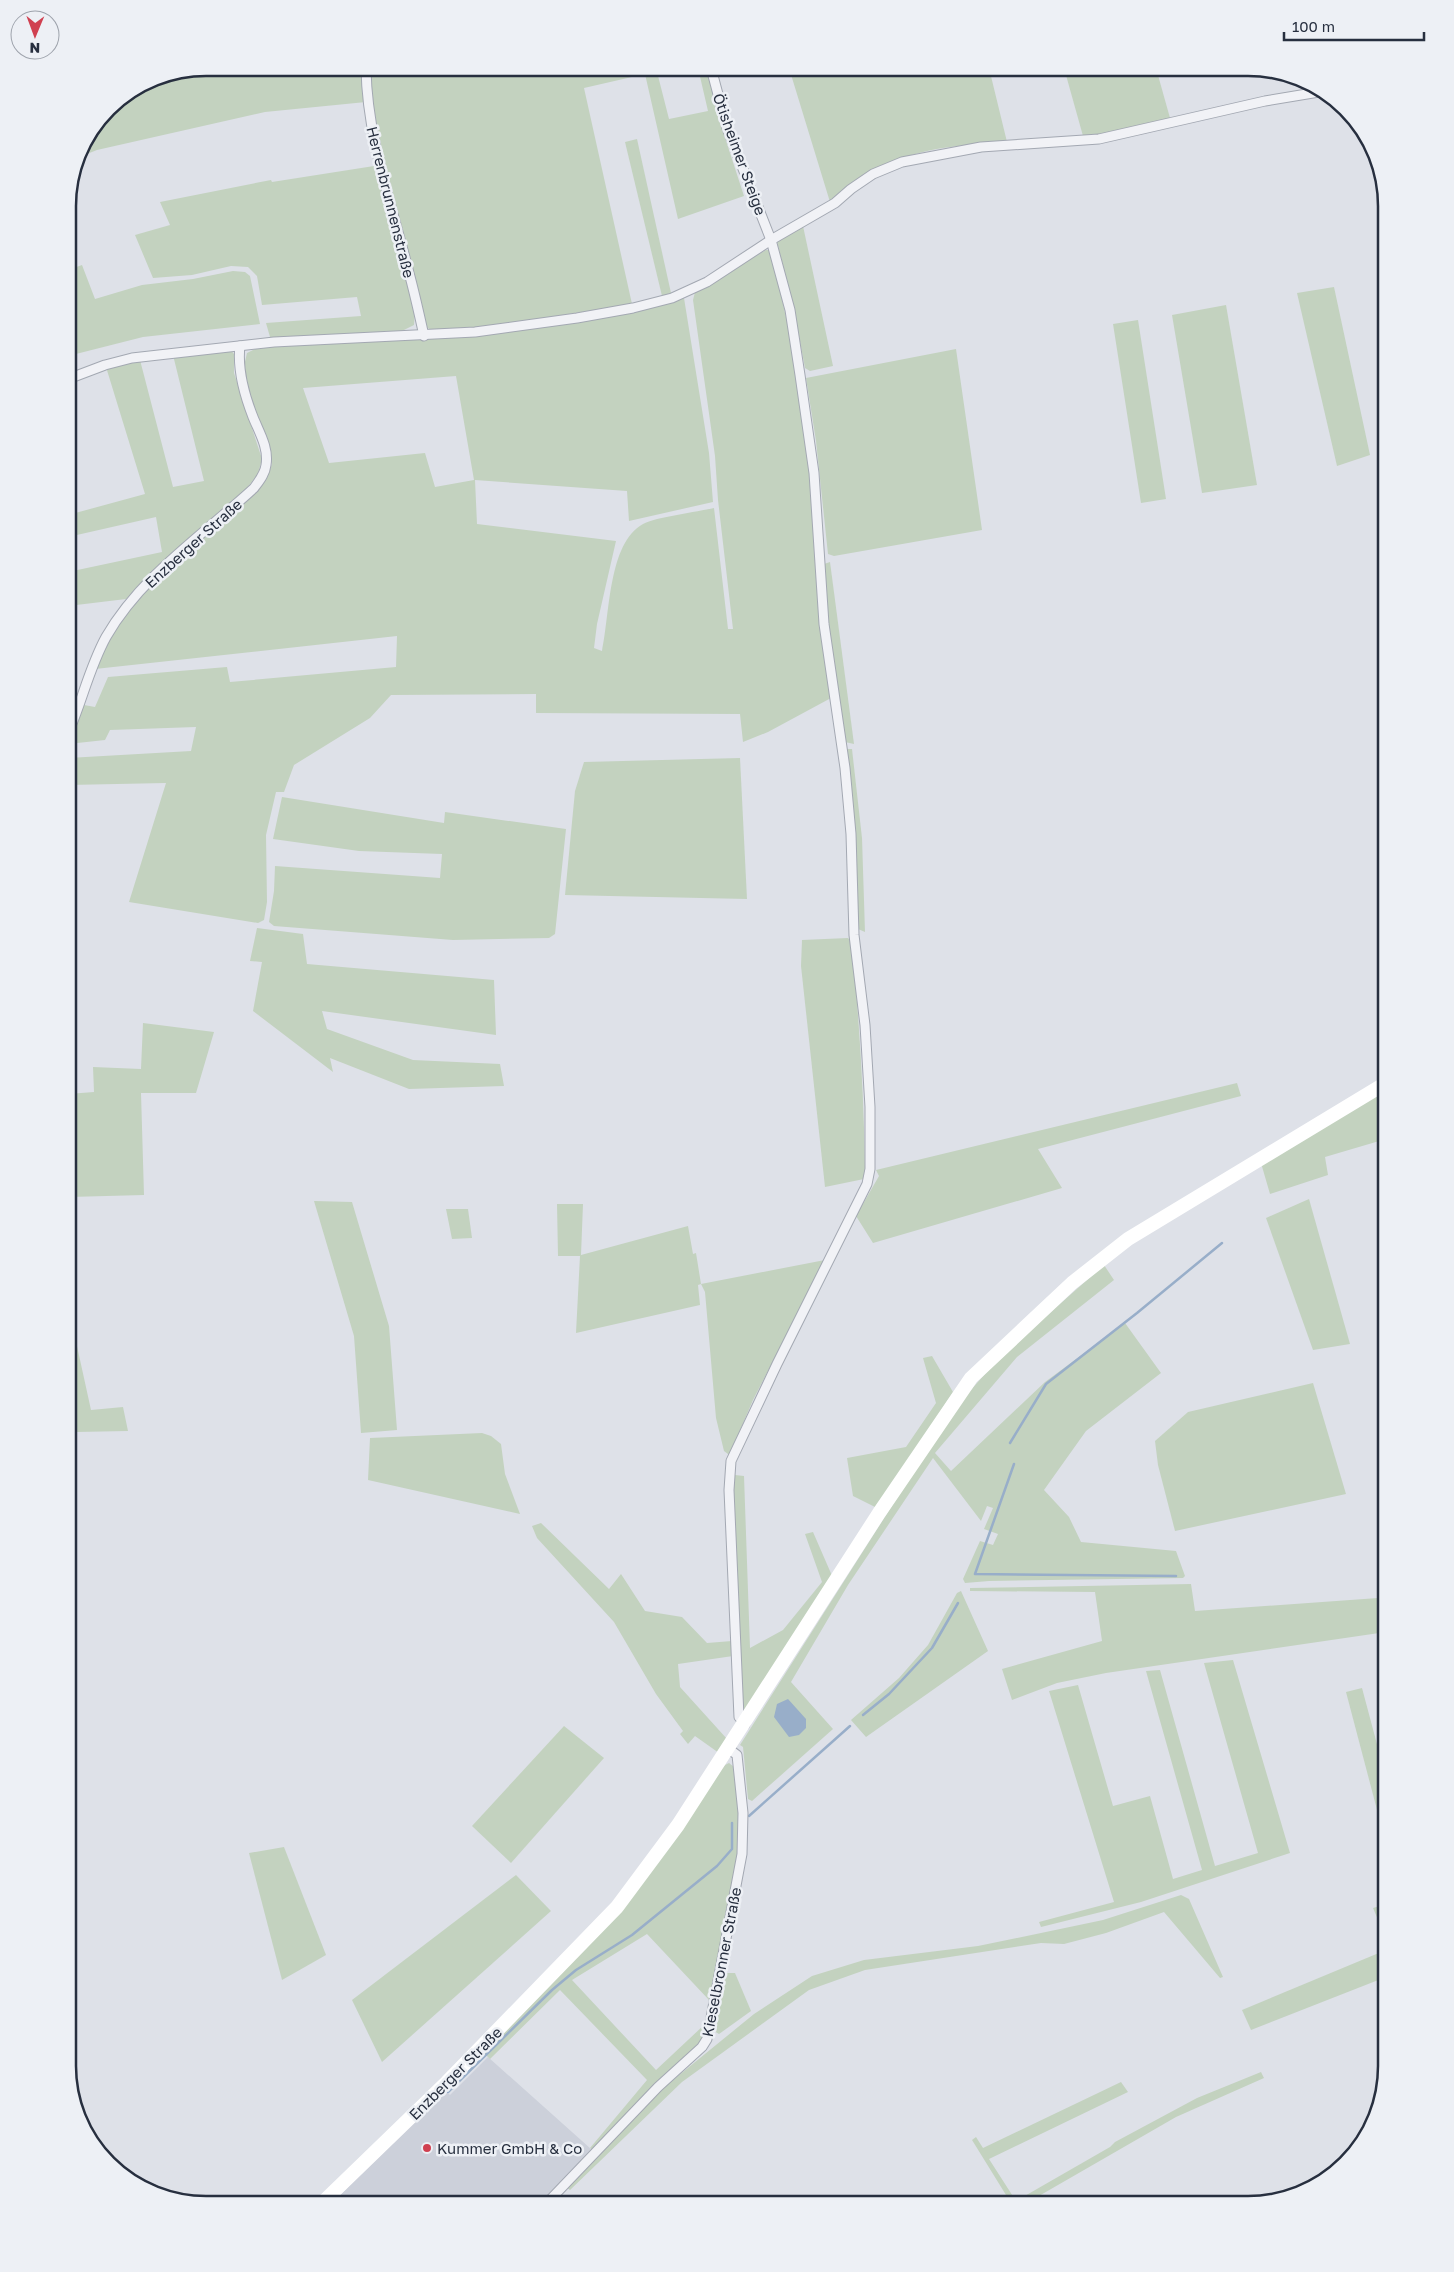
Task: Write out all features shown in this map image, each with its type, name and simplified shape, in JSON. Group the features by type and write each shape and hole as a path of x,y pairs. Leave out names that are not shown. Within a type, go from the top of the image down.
{"main road":[{"name":"Enzberger Straße","path":"330,2195 617,1908 672,1833 879,1513 971,1378 1066,1289 1128,1239 1378,1088"}],"street":[{"name":"Herrenbrunnenstraße","path":"366,76 374,140 409,270 424,336"},
{"name":"Ötisheimer Steige","path":"714,76 727,128 771,240 790,310 814,473 824,624 845,768 851,834 854,935 865,1025 870,1106 870,1169 867,1184 731,1461 729,1490 732,1578 739,1717 744,1724"},
{"path":"77,376 105,365 132,358 318,339 424,336 535,325 655,302 687,292 713,279 771,240 835,203 873,174 902,162 980,147 1099,139 1265,101 1311,93"},
{"name":"Enzberger Straße","path":"77,709 96,657 125,608 161,570 254,488 264,474 266,449 248,404 238,363 240,346"},
{"name":"Kieselbronner Straße","path":"554,2195 658,2087 702,2047 708,2039 742,1854 743,1813 737,1755 728,1749"}],"shaded area":[{"path":"488,2057 591,2149 547,2195 340,2195 445,2091 450,2095"}],"green space":[{"path":"206,76 363,76 366,102 265,112 97,150 88,154 98,134 114,114 134,98 165,83 189,77"},
{"path":"370,76 635,76 584,88 632,304 487,327 433,331 426,327 383,166"},
{"path":"646,76 658,76 669,119 708,111 700,76 709,76 716,110 744,196 678,219"},
{"path":"792,77 991,77 1007,142 935,149 908,156 879,170 830,202"},
{"path":"1066,77 1158,77 1170,118 1102,134 1083,136"},
{"path":"637,139 671,293 662,296 625,142"},
{"path":"374,166 415,312 414,325 402,331 273,339 270,337 266,323 361,316 357,297 262,305 257,276 248,267 231,266 192,275 153,278 135,235 170,225 160,202 271,180 272,182"},
{"path":"803,226 833,366 810,371 805,368 793,304 777,242"},
{"path":"769,250 786,318 802,410 816,532 831,698 768,732 743,742 740,714 536,713 536,694 391,695 370,718 294,765 284,792 276,792 266,835 267,902 264,920 258,923 129,902 166,783 77,785 77,758 191,751 196,727 110,730 105,740 77,743 77,723 84,705 95,707 108,677 227,667 230,682 396,667 397,636 95,669 116,625 141,594 266,480 272,464 247,386 244,366 247,353 259,347 416,339 534,329 615,316 684,298 709,453 713,502 629,521 627,491 475,480 477,524 616,541 597,624 594,648 602,651 612,581 623,547 632,533 649,521 714,508 728,629 733,629 718,500 715,456 693,300 695,292","holes":["456,376 474,480 435,487 425,453 329,463 303,388"]},
{"path":"82,265 95,299 142,285 193,279 233,271 245,272 250,276 260,324 143,337 77,354 77,267"},
{"path":"1334,287 1370,455 1337,466 1297,293"},
{"path":"1226,305 1257,485 1202,493 1172,315"},
{"path":"1138,320 1166,499 1141,503 1113,324"},
{"path":"230,349 234,354 234,373 262,459 258,474 247,488 160,565 126,599 77,605 77,570 162,552 156,517 77,535 77,513 145,494 106,367 140,360 173,487 204,481 173,355"},
{"path":"956,349 982,530 834,556 828,554 816,441 806,378"},
{"path":"830,562 854,744 845,742 828,625 824,564"},
{"path":"846,749 852,749 862,838 865,932 858,929"},
{"path":"740,758 747,899 565,895 575,791 584,762"},
{"path":"282,797 444,823 445,812 566,829 555,934 549,938 453,940 274,926 269,922 274,891 275,866 440,878 442,854 359,851 273,839"},
{"path":"257,928 303,934 307,964 494,980 496,1035 322,1011 327,1029 413,1060 500,1064 504,1086 409,1089 330,1058 333,1072 253,1011 262,962 250,961"},
{"path":"848,938 852,943 859,1028 865,1170 864,1179 825,1187 801,966 802,940"},
{"path":"143,1023 214,1032 196,1093 141,1093 144,1195 76,1197 77,1093 94,1092 93,1067 141,1069"},
{"path":"1237,1083 1241,1096 1038,1149 1062,1188 873,1243 856,1216 879,1176 876,1170"},
{"path":"1378,1093 1378,1141 1325,1157 1328,1175 1270,1194 1261,1163"},
{"path":"1309,1199 1350,1344 1313,1350 1266,1218"},
{"path":"314,1201 352,1202 389,1326 397,1430 361,1433 354,1336"},
{"path":"557,1204 583,1204 581,1255 688,1226 693,1254 696,1253 701,1284 698,1285 700,1305 576,1333 580,1256 558,1256"},
{"path":"446,1209 468,1209 472,1238 452,1239"},
{"path":"825,1260 753,1400 730,1454 724,1451 716,1418 705,1292 701,1284"},
{"path":"1104,1265 1114,1280 1017,1357 935,1453 951,1471 1045,1382 1125,1323 1161,1373 1086,1431 1044,1490 1069,1517 1081,1542 1176,1551 1185,1576 1183,1578 965,1583 963,1579 980,1541 993,1545 998,1534 984,1529 993,1508 987,1506 981,1521 933,1458 848,1585 791,1682 833,1729 752,1801 748,1799 743,1747 740,1745 928,1449 961,1401 1001,1356"},
{"path":"76,1343 91,1410 123,1407 128,1431 76,1432"},
{"path":"932,1356 953,1392 877,1508 853,1496 847,1458 906,1447 936,1403 923,1358"},
{"path":"1313,1383 1346,1494 1175,1531 1158,1465 1155,1441 1188,1412"},
{"path":"482,1433 491,1436 501,1444 505,1474 520,1514 368,1480 370,1438"},
{"path":"735,1475 744,1476 750,1648 783,1630 822,1582 805,1534 813,1532 833,1578 745,1715 741,1713 733,1496"},
{"path":"541,1523 609,1589 621,1574 645,1611 682,1617 707,1643 732,1641 733,1656 678,1664 680,1687 727,1739 719,1753 695,1736 688,1744 680,1734 683,1731 656,1694 614,1622 537,1538 532,1526"},
{"path":"1191,1584 1195,1611 1378,1598 1378,1633 1106,1673 1057,1683 1012,1700 1002,1669 1102,1641 1095,1592 970,1591 970,1588"},
{"path":"961,1591 988,1651 866,1737 851,1720 899,1678 928,1645 957,1593"},
{"path":"1233,1660 1290,1853 1141,1902 1041,1927 1039,1922 1114,1902 1049,1691 1078,1685 1113,1806 1150,1796 1173,1879 1202,1870 1146,1671 1160,1670 1215,1866 1258,1853 1204,1663"},
{"path":"1362,1688 1378,1748 1378,1814 1346,1692"},
{"path":"564,1726 604,1758 511,1863 472,1826"},
{"path":"729,1763 734,1767 739,1800 738,1852 730,1902 709,2000 647,1934 572,1980 656,2070 704,2025 705,2030 701,2041 593,2150 590,2148 647,2080 560,1990 490,2059 483,2052 563,1972 725,1765"},
{"path":"284,1847 326,1955 282,1980 249,1853"},
{"path":"516,1875 551,1911 382,2062 352,2000"},
{"path":"1181,1895 1189,1899 1223,1977 1220,1978 1164,1912 1106,1933 1064,1944 1041,1943 865,1970 809,1990 682,2082 570,2190 566,2187 662,2089 754,2014 812,1976 864,1960 978,1946 1103,1920"},
{"path":"1378,1906 1378,1920 1373,1908"},
{"path":"1378,1953 1378,1980 1251,2030 1242,2010"},
{"path":"725,1973 735,1973 751,2011 719,2034 714,2031"},
{"path":"1261,2072 1264,2078 1176,2117 1039,2196 1025,2196 1110,2147 1115,2142 1197,2098"},
{"path":"1121,2082 1128,2092 989,2159 1013,2196 1005,2196 972,2140 976,2137 983,2148"}],"water":[{"path":"788,1699 806,1719 806,1728 799,1735 789,1737 774,1717 777,1704"}],"waterway":[{"path":"1010,1443 1046,1384 1222,1243"},
{"path":"1014,1464 975,1574 1176,1576"},
{"path":"863,1715 889,1694 932,1648 958,1603"},
{"path":"749,1816 850,1726"},
{"path":"448,2092 552,1990 576,1970 632,1935 717,1866 732,1849 732,1823"}],"place":[{"name":"Kummer GmbH & Co","path":"427,2148"}]}
